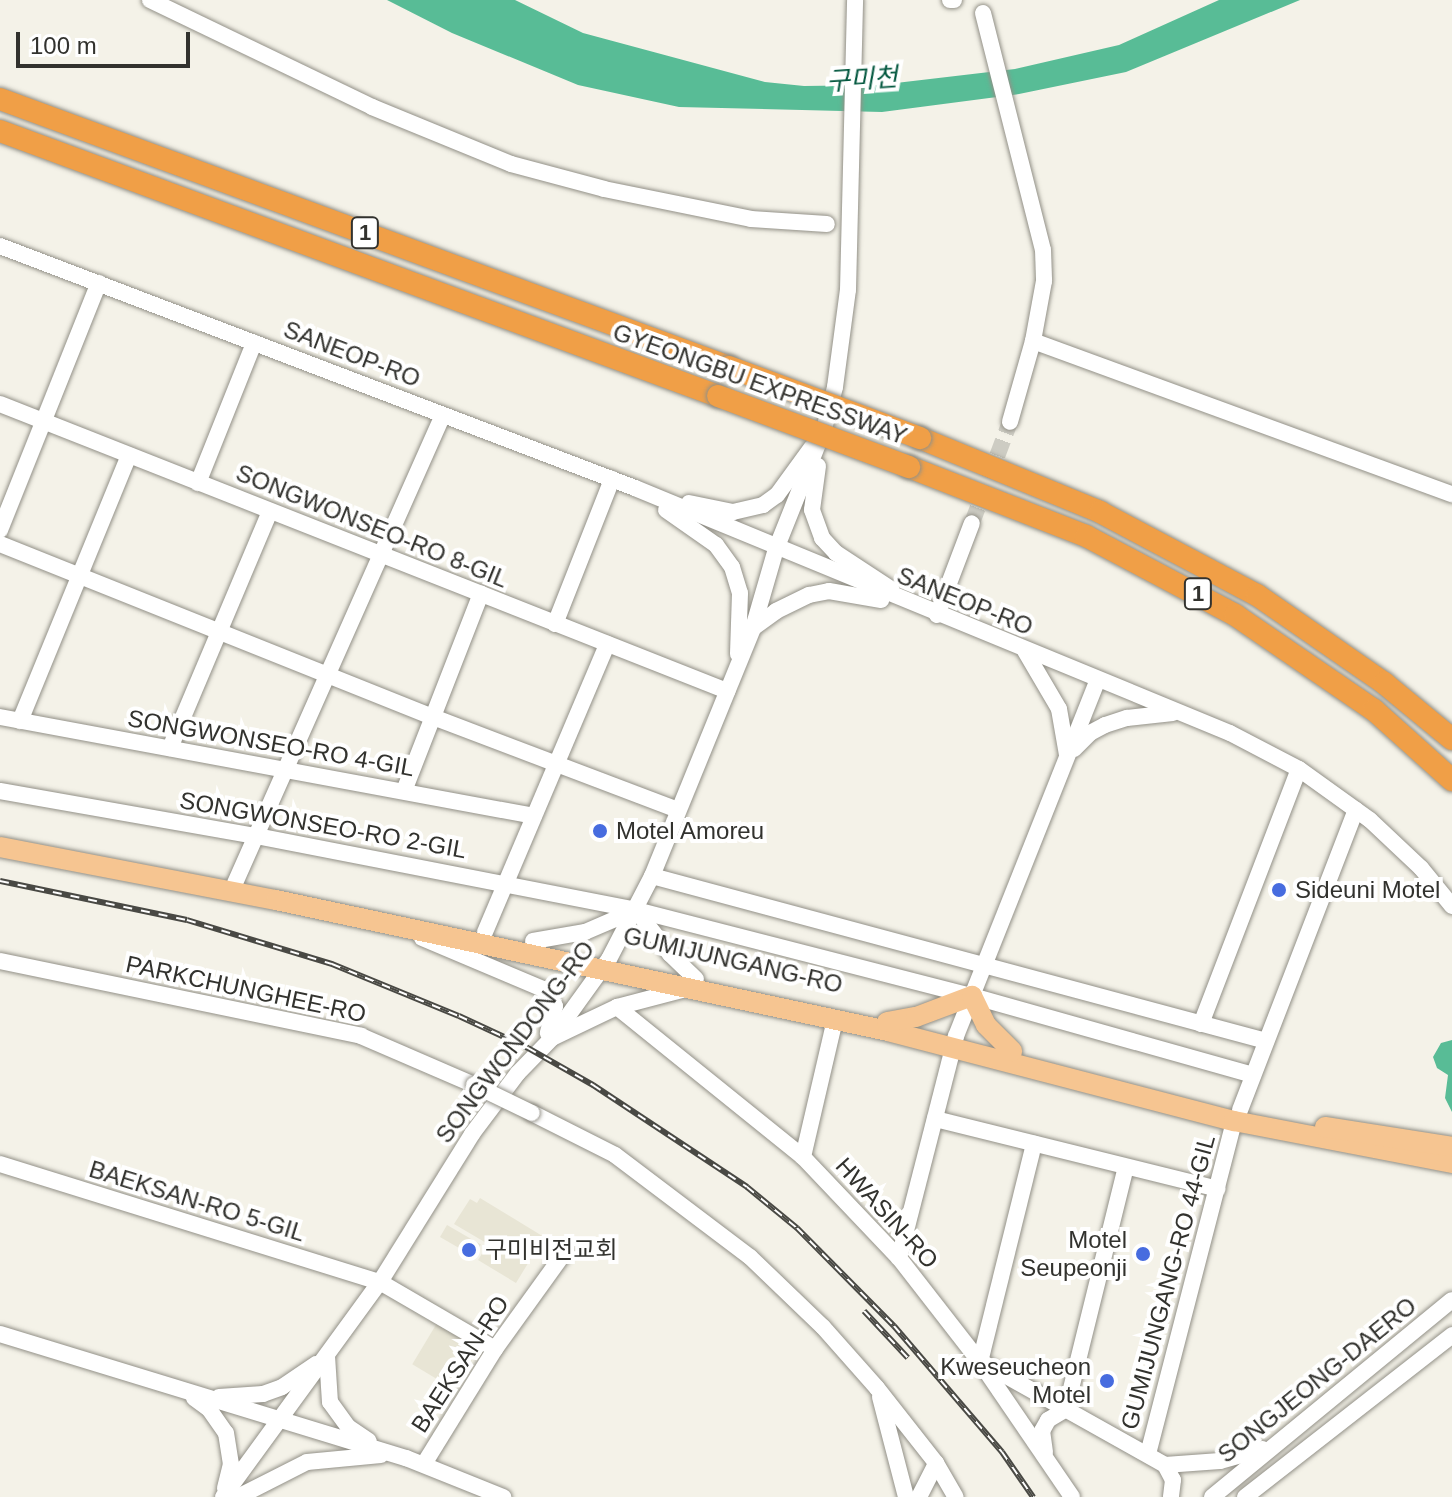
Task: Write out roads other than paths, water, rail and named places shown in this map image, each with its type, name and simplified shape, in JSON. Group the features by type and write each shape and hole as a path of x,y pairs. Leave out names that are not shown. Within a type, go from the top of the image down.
{"highway":[{"name":"GYEONGBU EXPRESSWAY","path":"0,99 920,438 1100,512 1257,595 1384,683 1452,739"},
{"name":"GYEONGBU EXPRESSWAY","path":"0,131 909,467 1086,536 1235,615 1374,710 1452,780"}],"main road":[{"name":"GUMIJUNGANG-RO","path":"0,839 533,941 605,964"},
{"name":"GUMIJUNGANG-RO","path":"0,847 605,964 835,1020 1012,1051 1237,1116 1452,1147"},
{"name":"GUMIJUNGANG-RO","path":"692,984 887,1022 1237,1116 1411,1158 1452,1163"},
{"path":"887,1022 916,1017 972,996 986,1025 1012,1051"},
{"path":"1411,1158 1452,1175"}],"street":[{"path":"150,0 372,107 511,164 604,189 751,219 827,224"},
{"path":"855,0 851,200 841,355 824,429 812,510 822,538 836,553 931,612"},
{"path":"984,18 1043,250 1044,281 1033,341 1010,422"},
{"name":"SANEOP-RO","path":"0,246 635,488 776,549 1230,733 1299,769 1356,810 1421,868 1452,906"},
{"path":"0,530 99,283"},
{"path":"1033,341 1452,494"},
{"name":"SANEOP-RO","path":"198,483 254,343"},
{"name":"SONGWONSEO-RO 8-GIL","path":"0,404 727,691"},
{"path":"235,883 443,415"},
{"path":"635,488 720,511 753,509 777,495 824,429"},
{"name":"SONGWONDONG-RO","path":"222,1497 380,1282 472,1134 518,1073 552,1038 605,964 636,910 753,628 776,549 824,429"},
{"path":"20,721 129,455"},
{"path":"555,624 612,479"},
{"path":"635,488 716,545 727,557 740,593 737,668"},
{"path":"170,748 270,511"},
{"path":"931,612 972,523"},
{"path":"0,544 433,717 678,810"},
{"path":"753,628 791,602 829,591 931,612"},
{"path":"404,791 481,594"},
{"path":"485,932 607,644"},
{"path":"1025,651 1059,709 1067,757"},
{"path":"899,1258 955,1042 1097,681"},
{"path":"1067,757 1090,733 1105,725 1127,718 1178,713"},
{"name":"SONGWONSEO-RO 4-GIL","path":"0,717 534,816"},
{"path":"1201,1024 1299,769"},
{"name":"SONGWONSEO-RO 2-GIL","path":"0,791 256,836 636,910"},
{"name":"GUMIJUNGANG-RO 44-GIL","path":"1148,1454 1237,1116 1356,810"},
{"path":"652,876 1266,1041"},
{"path":"552,1038 617,1007 692,984 636,910"},
{"path":"533,941 585,932 636,910 972,996 1253,1075"},
{"path":"391,925 532,983 551,998 555,1014 553,1025 518,1073"},
{"name":"PARKCHUNGHEE-RO","path":"0,961 361,1036 532,1113 615,1155 750,1257 823,1327 877,1388"},
{"name":"HWASIN-RO","path":"617,1007 803,1157 899,1258 980,1362 1072,1497"},
{"name":"GUMIJUNGANG-RO","path":"803,1157 835,1020"},
{"path":"935,1119 1217,1189"},
{"path":"1034,1144 980,1362 1165,1465 1173,1480 1171,1497"},
{"name":"BAEKSAN-RO 5-GIL","path":"0,1164 380,1282"},
{"path":"1046,1458 1042,1431 1048,1420 1066,1409 1126,1167"},
{"name":"BAEKSAN-RO","path":"424,1464 495,1349 565,1252"},
{"path":"380,1282 495,1349"},
{"name":"SONGJEONG-DAERO","path":"1212,1497 1452,1300"},
{"name":"BAEKSAN-RO","path":"0,1334 406,1458 503,1497"},
{"name":"SONGJEONG-DAERO","path":"1251,1494 1452,1335"},
{"name":"BAEKSAN-RO","path":"182,1392 228,1397 263,1394 282,1387 327,1356"},
{"name":"BAEKSAN-RO","path":"327,1356 326,1382 337,1414 363,1438 406,1458"},
{"path":"877,1388 936,1463 956,1497"},
{"path":"877,1388 906,1497"},
{"name":"BAEKSAN-RO","path":"182,1392 209,1409 226,1433 231,1464 222,1497"},
{"path":"1165,1465 1239,1458 1281,1439"},
{"name":"BAEKSAN-RO","path":"238,1497 307,1462 374,1454 406,1458"},
{"path":"919,1497 936,1463"},
{"path":"926,1497 936,1463"}],"tunnel":[{"path":"972,523 1010,422"}],"railway":[{"path":"0,881 187,920 332,964 459,1016 528,1048 593,1085 747,1187 797,1228 894,1326 1002,1452 1033,1497"},
{"path":"864,1311 908,1358"}],"place":[{"name":"Motel Amoreu","path":"600,831"},
{"name":"Sideuni Motel","path":"1279,890"},
{"name":"구미비전교회","path":"469,1250"},
{"name":"Motel Seupeonji","path":"1143,1254"},
{"name":"Kweseucheon Motel","path":"1107,1381"}],"water label":[{"name":"구미천","path":"862,80"}]}
